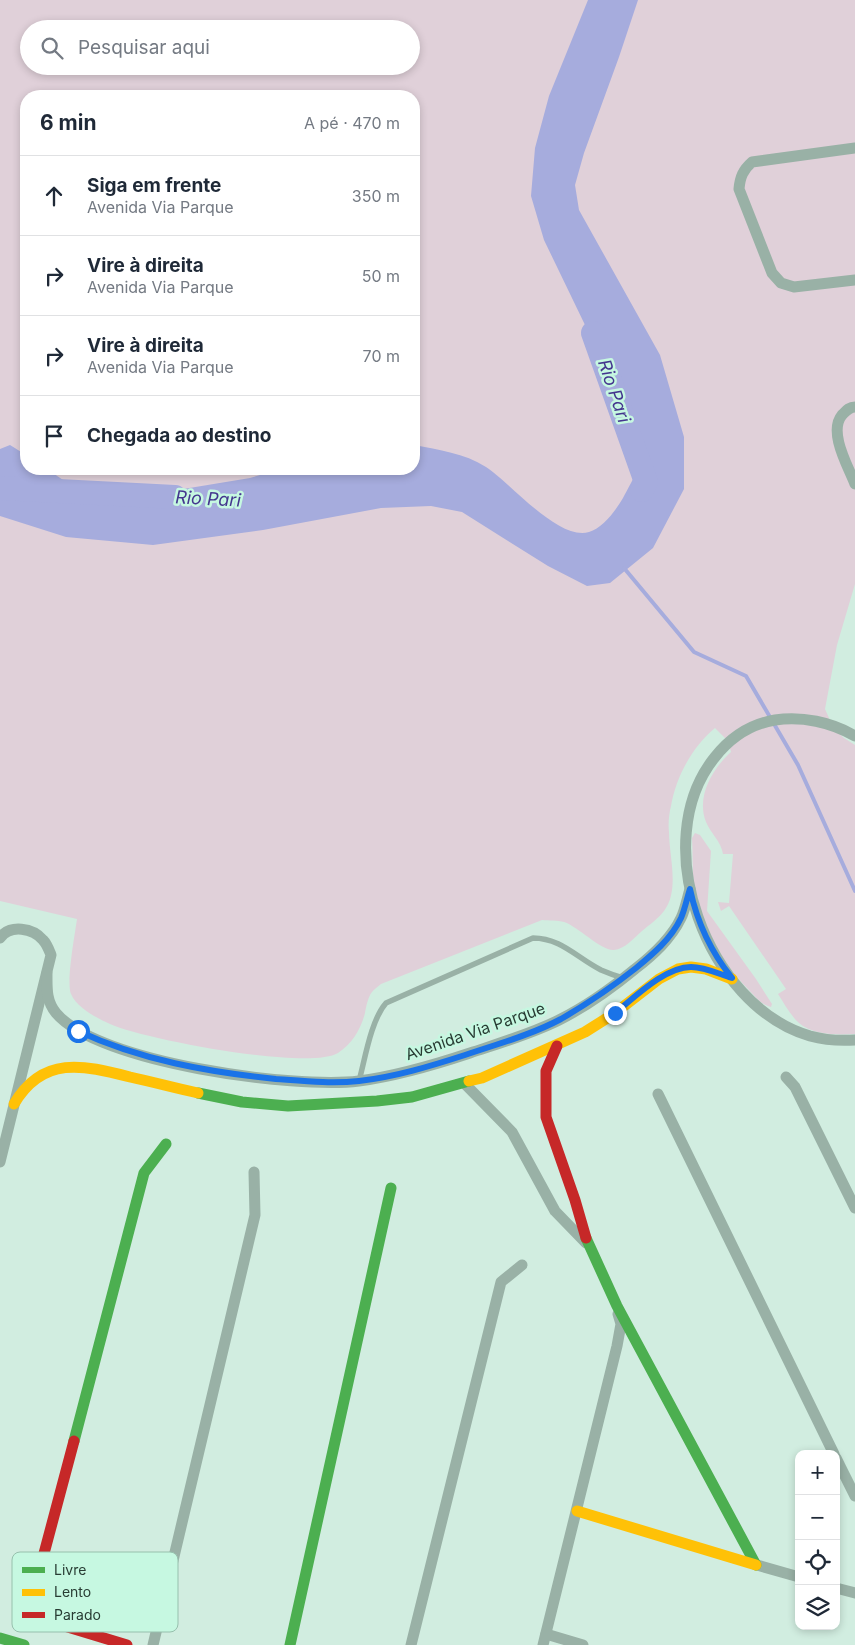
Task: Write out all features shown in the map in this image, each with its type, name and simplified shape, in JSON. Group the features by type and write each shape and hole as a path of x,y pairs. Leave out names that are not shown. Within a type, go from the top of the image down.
{"street":[{"path":"855,148 757,160 744,169 739,189 772,274 781,283 794,287 855,280"},
{"path":"855,406 850,407 839,419 836,436 855,484"},
{"name":"Avenida Via Parque","path":"855,736 826,724 806,719 781,719 766,722 736,736 721,749 707,766 690,808 685,832 685,858 694,908 714,954 743,993 767,1014 788,1027 809,1036 834,1041 855,1040"},
{"name":"Avenida Via Parque","path":"47,973 47,997 55,1012 78,1031 122,1049 164,1060 230,1073 313,1082 359,1081 428,1068 515,1038 559,1020 609,990 656,952 682,918 690,889"},
{"path":"0,938 8,930 20,929 31,932 43,940 51,955 0,1162"},
{"path":"14,1104 23,1089 48,1072 78,1066 99,1069 208,1096 242,1102 288,1106 412,1097 482,1078 557,1046 585,1032 615,1013 659,979 678,969 691,967 706,969 732,978"},
{"path":"557,1046 546,1071 546,1117 575,1200 588,1245 617,1306 757,1565"},
{"path":"786,1077 795,1087 855,1208"},
{"path":"464,1083 512,1132 555,1211 588,1245"},
{"path":"658,1094 832,1450"},
{"path":"44,1552 144,1173 166,1144"},
{"path":"175,1552 256,1215 254,1172"},
{"path":"290,1645 391,1188"},
{"path":"412,1645 501,1282 522,1265"},
{"path":"583,1645 545,1640 617,1346 621,1324 617,1306"},
{"path":"840,1466 855,1496"},
{"path":"577,1511 795,1576"},
{"path":"840,1589 855,1593"},
{"path":"84,1632 127,1645"},
{"path":"153,1645 156,1632"},
{"path":"0,1638 24,1645"}],"lane":[{"path":"359,1081 380,1008 386,1003 533,938 545,938 556,942 601,970 623,978"}],"shaded area":[{"path":"0,0 855,0 855,584 837,645 825,709 833,727 844,738 855,745 855,1034 818,1032 799,1023 778,994 786,989 729,906 721,911 718,902 729,903 733,854 723,854 720,845 706,822 703,813 703,803 712,775 731,752 728,741 715,728 692,753 673,795 669,822 669,841 673,883 669,903 659,916 629,943 622,948 609,949 596,943 564,922 542,920 381,984 371,994 361,1025 352,1041 338,1053 321,1058 261,1056 189,1045 128,1030 105,1022 78,1004 71,994 70,969 77,919 0,901"},
{"path":"695,833 700,835 711,851 707,911 756,979 772,1004 771,1007 758,999 737,977 713,940 701,912 694,884 692,838"}],"water":[{"name":"Rio Pari","path":"588,0 638,0 584,153 575,185 579,210 660,355 684,437 684,489 653,548 610,583 587,586 548,566 462,512 431,506 381,508 263,530 153,545 66,537 0,516 0,449 10,445 20,451 20,475 56,475 66,482 105,498 141,496 260,475 420,475 420,446 451,453 478,462 549,520 563,528 577,532 589,532 599,527 620,503 637,470 639,453 637,439 627,412 544,240 531,196 535,148 549,96"}],"waterway":[{"name":"Rio Pari","path":"593,333 646,482 642,490"},
{"name":"Rio Pari","path":"0,488 175,497"},
{"path":"624,568 694,652 746,676 798,765 855,891"}],"traffic: fast":[{"path":"198,1093 242,1102 288,1106 412,1097 469,1081"},
{"path":"74,1441 144,1173 166,1144"},
{"path":"290,1645 391,1188"},
{"path":"586,1238 617,1306 756,1565"},
{"path":"0,1638 24,1645"}],"traffic: slow":[{"path":"469,1081 482,1078 585,1032 615,1013 659,979 678,969 691,967 706,969 732,979"},
{"path":"14,1104 25,1088 38,1077 51,1071 80,1067 198,1093"},
{"path":"577,1511 756,1565"}],"traffic: jam":[{"path":"557,1046 546,1071 546,1117 586,1238"},
{"path":"44,1552 74,1441"},
{"path":"84,1632 127,1645"}],"route":[{"path":"78,1031 122,1049 164,1060 213,1071 255,1077 313,1082 359,1081 428,1068 515,1038 559,1020 609,990 656,952 673,932 682,918 690,889 694,908 714,954 732,978 706,969 691,967 678,969 659,979 615,1013"}]}
